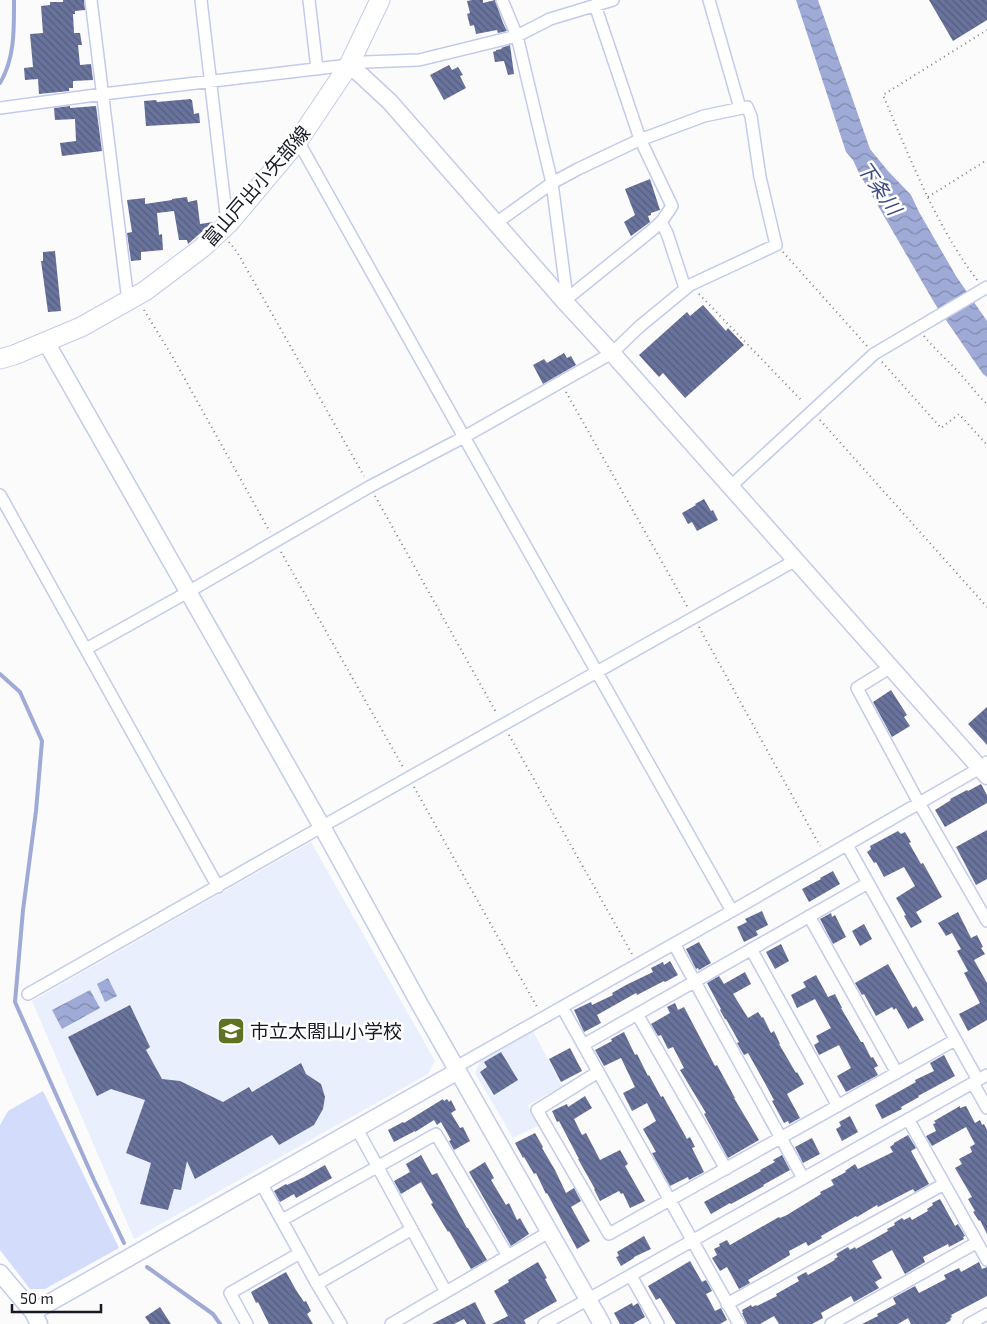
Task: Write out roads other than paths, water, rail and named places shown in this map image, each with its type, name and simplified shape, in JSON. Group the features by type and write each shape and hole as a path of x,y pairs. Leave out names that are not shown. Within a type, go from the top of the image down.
{"main road":[{"name":"富山戸出小矢部線","path":"0,359 81,327 145,291 202,248 225,227 298,141 349,65 380,0"}],"street":[{"path":"92,0 103,94 132,298"},
{"path":"201,0 226,214 225,227"},
{"path":"309,0 317,69"},
{"path":"502,0 517,36 552,184 566,300"},
{"path":"0,108 365,62 419,60 517,36 550,19 613,0"},
{"path":"709,0 740,108"},
{"path":"566,300 661,222 672,206 640,139 595,5"},
{"path":"0,1273 36,1318 261,1183 357,1129 562,1007 919,803 985,769 891,667 390,102 349,65"},
{"path":"86,649 370,486 464,437 612,353 639,327 688,286 776,245 760,177 751,116 747,107 704,116 640,139 578,169 552,184 496,223"},
{"path":"298,141 732,911"},
{"path":"661,222 688,286"},
{"path":"731,486 874,354 983,290"},
{"path":"46,342 602,1324"},
{"path":"0,495 218,887"},
{"path":"28,994 796,560"},
{"path":"891,667 857,688 919,803 987,921"},
{"path":"847,845 955,1040 979,1079 987,1108"},
{"path":"583,1045 868,883"},
{"path":"809,916 897,1073"},
{"path":"674,944 803,1178"},
{"path":"751,949 838,1106"},
{"path":"562,1007 739,1324"},
{"path":"637,1014 726,1169"},
{"path":"598,1072 537,1110 609,1234 955,1040"},
{"path":"545,1324 979,1079"},
{"path":"908,1119 987,1260"},
{"path":"357,1129 446,1292"},
{"path":"282,1220 436,1134 508,1256"},
{"path":"261,1183 341,1324"},
{"path":"727,1304 944,1184"},
{"path":"317,1284 412,1229"},
{"path":"391,1324 549,1232"},
{"path":"831,1324 976,1243"},
{"path":"247,1324 230,1293 300,1253"},
{"path":"631,1276 658,1324"},
{"path":"969,1324 987,1314"}],"water":[{"name":"下条川","path":"796,0 818,0 870,149 911,195 956,276 987,321 987,377 983,374 935,304 853,160 846,152"},
{"path":"108,978 117,996 105,1002 97,984"},
{"path":"90,990 100,1008 62,1029 52,1010"}],"waterway":[{"path":"0,83 9,64 11,53 14,32 14,0"},
{"path":"0,674 20,692 42,741 36,811 23,910 15,1002 124,1243"},
{"path":"147,1267 213,1314 220,1324"}],"place":[{"name":"市立太閤山小学校","path":"231,1031"}]}
